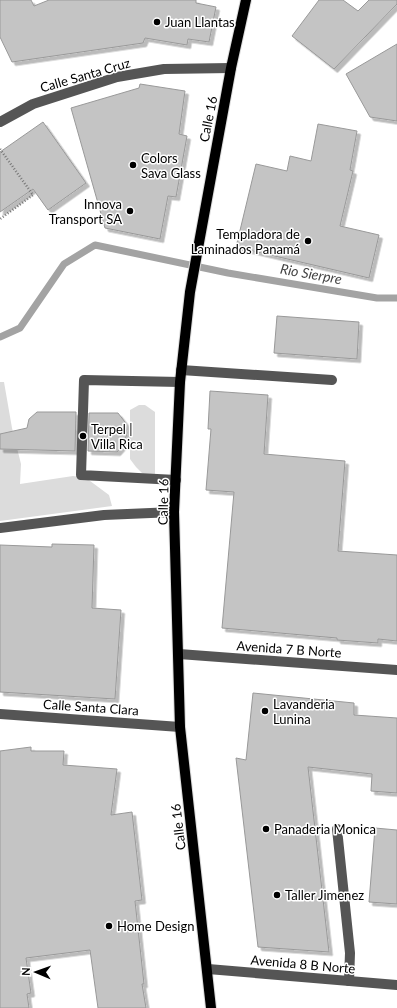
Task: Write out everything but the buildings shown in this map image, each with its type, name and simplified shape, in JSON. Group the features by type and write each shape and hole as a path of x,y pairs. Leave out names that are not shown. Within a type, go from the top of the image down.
{"main road":[{"name":"Calle 16","path":"211,1008 208,969 180,726 174,512 180,382 190,292 231,68 246,0"}],"street":[{"name":"Calle Santa Cruz","path":"0,122 34,104 118,76 164,69 231,68"},
{"path":"181,370 332,380"},
{"path":"176,480 81,475 84,380 180,382"},
{"path":"0,528 104,516 174,512"},
{"name":"Avenida 7 B Norte","path":"179,654 397,670"},
{"name":"Calle Santa Clara","path":"0,714 180,726"},
{"path":"337,829 350,953 349,981"},
{"name":"Avenida 8 B Norte","path":"208,969 397,985"}],"path":[{"path":"0,149 33,195 0,219"}],"shaded area":[{"path":"0,382 4,382 12,428 21,464 20,484 73,476 86,478 109,495 112,506 0,521"},
{"path":"139,405 145,405 155,412 155,476 144,475 130,459 130,410"}],"waterway":[{"name":"Rio Sierpre","path":"0,337 20,328 64,264 95,245 228,273 377,298 397,298"}],"place":[{"name":"Juan Llantas","path":"157,22"},
{"name":"Colors Sava Glass","path":"133,165"},
{"name":"Innova Transport SA","path":"130,211"},
{"name":"Templadora de Laminados Panamá","path":"308,241"},
{"name":"Terpel | Villa Rica","path":"83,436"},
{"name":"Lavanderia Lunina","path":"265,711"},
{"name":"Panaderia Monica","path":"266,829"},
{"name":"Taller Jimenez","path":"277,895"},
{"name":"Home Design","path":"109,926"}]}
